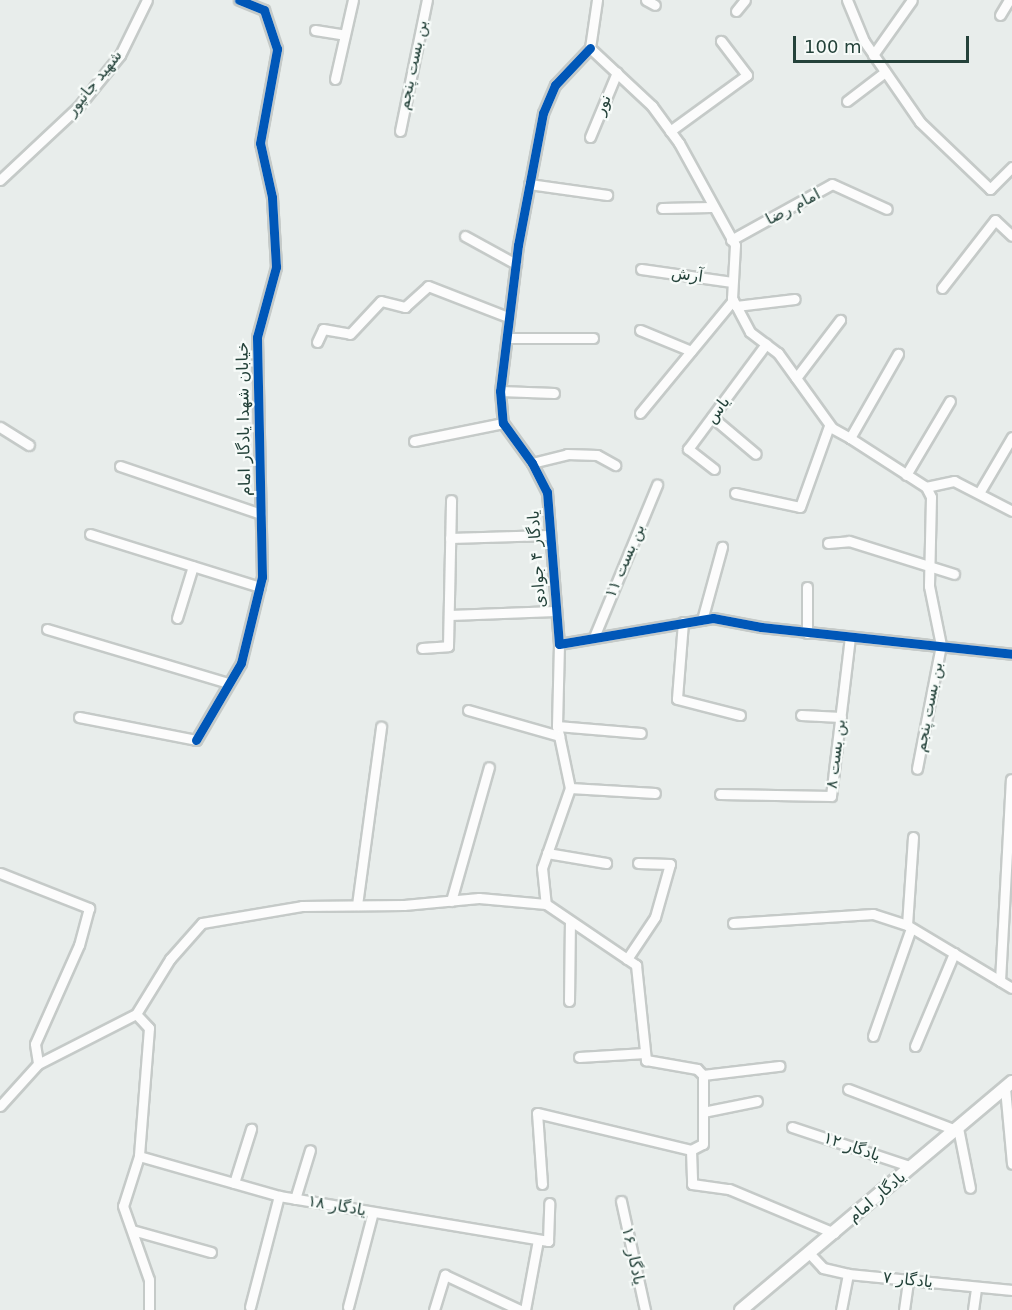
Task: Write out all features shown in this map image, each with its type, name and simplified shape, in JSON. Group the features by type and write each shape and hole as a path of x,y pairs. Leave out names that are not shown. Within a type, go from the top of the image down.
{"main road":[{"name":"یادگار امام","path":"741,1310 1009,1085"}],"street":[{"name":"شهید جانپور","path":"0,180 78,107 120,55 147,0"},
{"name":"خیابان شهدا یادگار امام","path":"82,718 196,740 240,663 260,587 261,514 257,337 276,267 272,196 260,143 278,49 264,9 239,0"},
{"path":"336,79 352,0"},
{"name":"بن بست پنجم","path":"400,131 427,0"},
{"path":"414,441 502,423 500,391 508,317 543,112 555,85 590,48 597,0"},
{"path":"736,11 745,0"},
{"path":"847,0 873,55 920,122 990,189 1012,167"},
{"path":"873,55 912,0"},
{"path":"1000,15 1009,0"},
{"path":"315,30 345,35"},
{"path":"670,131 747,75 721,41"},
{"path":"590,48 652,106 670,131 711,207 735,245 732,282 734,303 750,332 778,353 830,426 926,487 931,497 929,586 941,645"},
{"name":"نور","path":"590,137 617,72"},
{"path":"847,101 885,72"},
{"path":"529,184 607,195"},
{"name":"امام رضا","path":"731,240 832,184 887,209"},
{"path":"662,208 711,207"},
{"path":"942,288 995,220 1012,236"},
{"path":"465,236 516,264"},
{"name":"آرش","path":"641,269 732,282"},
{"path":"317,342 322,329 350,334 381,301 405,307 428,286 508,317"},
{"path":"640,413 734,303 795,299"},
{"path":"796,378 840,320"},
{"path":"640,330 691,351"},
{"path":"507,338 593,338"},
{"name":"یاس","path":"714,470 688,449 766,344"},
{"path":"850,438 898,354"},
{"path":"500,391 554,393"},
{"path":"906,475 950,401"},
{"path":"712,417 756,454"},
{"name":"یادگار ۴ جوادی","path":"502,423 532,463 547,492 555,611 560,644 558,731 570,788"},
{"path":"0,426 28,445"},
{"path":"735,493 800,507 830,426"},
{"path":"979,494 1012,437"},
{"path":"532,463 567,454 597,455 615,465"},
{"path":"120,466 261,514"},
{"path":"926,487 954,481 1012,511"},
{"name":"بن بست ۱۱","path":"594,638 657,485"},
{"path":"422,648 448,646 451,500"},
{"path":"90,534 260,587"},
{"path":"450,538 549,535"},
{"path":"828,543 849,541 929,569 954,574"},
{"path":"702,620 722,547"},
{"path":"177,618 193,566"},
{"path":"807,587 807,633"},
{"path":"450,615 555,611"},
{"path":"560,644 702,620 1012,654"},
{"path":"682,622 677,699 740,715"},
{"path":"47,629 228,683"},
{"name":"بن بست ۸","path":"720,794 831,796 850,637"},
{"name":"بن بست پنجم","path":"917,769 941,645"},
{"path":"468,710 558,731 641,733"},
{"path":"801,715 841,717"},
{"path":"357,905 381,727"},
{"path":"451,901 489,767"},
{"path":"1000,981 1011,779"},
{"path":"546,904 542,868 570,788 655,793"},
{"path":"873,1036 909,927 913,837"},
{"path":"547,853 606,863"},
{"path":"627,959 655,917 670,864 638,863"},
{"path":"0,873 89,908 79,945 35,1044 38,1064"},
{"path":"0,1106 38,1064 136,1014 170,959 202,923 302,906 479,898 546,904 636,965 646,1060 697,1069 703,1076 703,1144 691,1150 537,1113 542,1184"},
{"path":"734,922 873,914 909,927 1012,988"},
{"path":"569,1001 570,922"},
{"path":"915,1046 954,953"},
{"path":"136,1014 148,1028 139,1156 123,1206 149,1280 149,1310"},
{"path":"579,1057 645,1053"},
{"path":"703,1076 779,1066"},
{"path":"1009,1085 1012,1164"},
{"path":"848,1089 957,1129 970,1188"},
{"path":"703,1112 757,1101"},
{"name":"یادگار ۱۲","path":"792,1127 912,1167"},
{"path":"234,1184 251,1129"},
{"path":"295,1199 309,1150"},
{"path":"691,1150 692,1184 729,1189 834,1233"},
{"name":"یادگار ۱۸","path":"139,1156 279,1196 538,1240"},
{"path":"250,1307 279,1196"},
{"name":"یادگار ۱۶","path":"621,1201 645,1310"},
{"path":"525,1310 538,1240 548,1242 549,1203"},
{"path":"348,1307 373,1212"},
{"path":"132,1230 211,1252"},
{"name":"یادگار ۷","path":"810,1254 823,1268 848,1274 1012,1290"},
{"path":"842,1310 848,1274"},
{"path":"434,1310 445,1275 506,1307 520,1310"},
{"path":"904,1310 908,1280"},
{"path":"973,1310 976,1288"}],"cycle path":[{"path":"196,740 241,663 262,577 257,337 276,267 272,197 260,143 277,49 264,10 239,0"},
{"path":"590,48 555,85 543,113 518,245 500,391 503,423 532,463 547,492 559,644 713,618 761,627 1012,654"}]}
